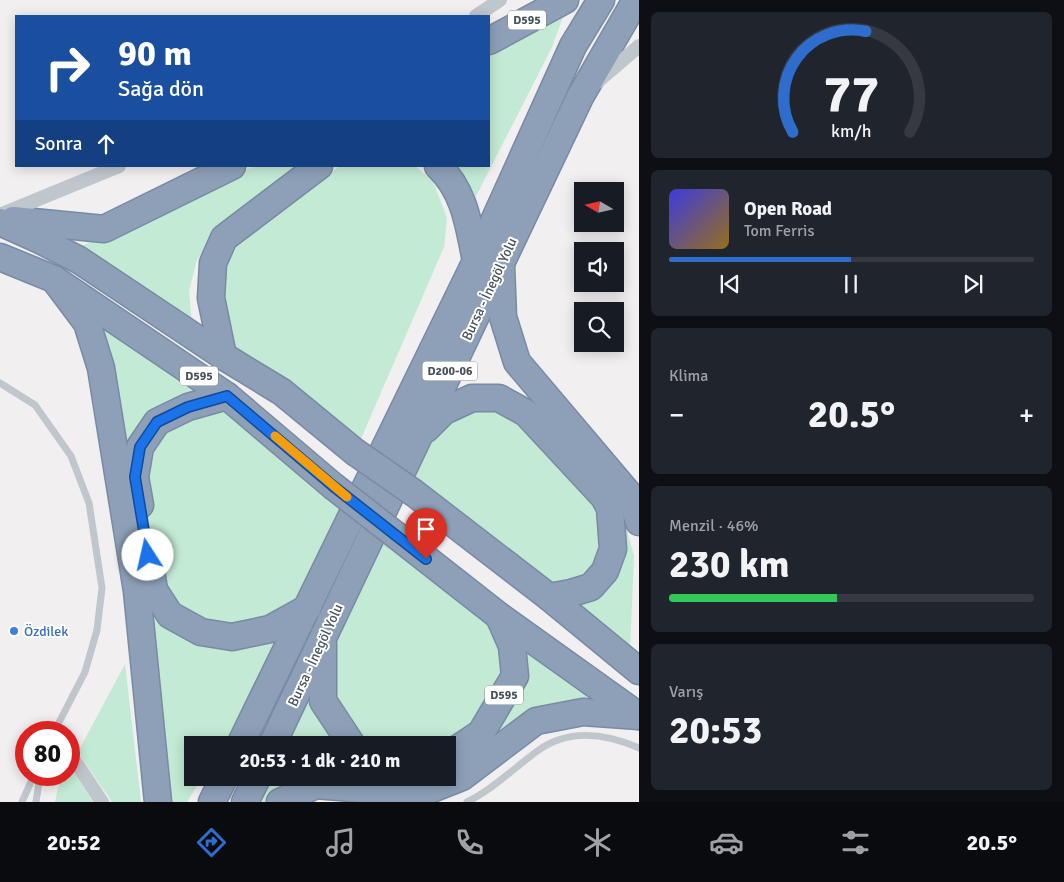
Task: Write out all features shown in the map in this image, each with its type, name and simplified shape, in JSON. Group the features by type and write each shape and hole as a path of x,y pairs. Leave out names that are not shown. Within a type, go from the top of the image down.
{"highway":[{"name":"D595","path":"490,39 565,0"},
{"name":"Bursa - İnegöl Yolu","path":"276,736 422,433 573,46 601,0"},
{"name":"Bursa - İnegöl Yolu","path":"244,736 308,608 488,262 636,0"},
{"path":"0,220 104,229 230,167"},
{"path":"223,356 211,298 213,263 224,238 318,167"},
{"path":"439,167 446,173 465,207 488,262 517,362 632,498 639,522"},
{"path":"0,220 79,260 223,356 282,392 355,452 414,493 549,597 639,671"},
{"name":"D595","path":"0,257 54,279 227,396 333,486 500,616 512,646 515,676 481,733 456,750"},
{"path":"54,279 87,323 101,368 137,591 158,802"},
{"path":"227,396 188,407 157,422 140,447 135,477 154,590 170,616 201,632 232,637 270,629 308,608"},
{"path":"422,433 444,411 472,398 499,398 526,413 604,497 610,508 613,549 605,571 592,587 549,597"},
{"path":"500,616 639,716"},
{"path":"323,638 323,701 346,736"},
{"path":"280,802 316,785 419,794 462,778 536,721 583,712 639,716"},
{"path":"212,802 220,786"},
{"path":"246,802 253,786"}],"street":[{"path":"478,15 500,0"},
{"path":"580,97 639,46"},
{"path":"0,215 117,167"},
{"path":"80,769 102,802"}],"lane":[{"path":"0,383 35,404 71,456 89,503 102,588 97,630 84,672 60,721"},
{"path":"467,802 497,784 537,751 561,740 574,736 597,735 639,748"},
{"path":"22,802 29,786"},
{"path":"36,802 38,786"}],"green space":[{"path":"566,9 552,47 469,210 450,167 490,167 490,50"},
{"path":"252,167 300,167 218,225 197,260 189,291 192,325 79,247 175,205"},
{"path":"339,167 416,167 433,181 447,218 444,247 357,448 232,351 220,300 221,267 231,242"},
{"path":"54,279 356,504 308,608 229,736 184,736 184,786 197,786 187,802 172,802 101,368"},
{"path":"499,398 604,497 605,571 549,597 397,481 422,433"},
{"path":"615,511 627,530 634,556 630,651 567,608 598,591"},
{"path":"377,520 639,716 536,721 462,777 456,778 456,736 276,736"},
{"path":"125,664 141,802 112,802 80,755 80,748"},
{"path":"80,782 93,802 55,802 59,786 80,786"},
{"path":"253,786 405,786 280,802 246,802"}],"slow traffic":[{"path":"275,436 347,497"}],"place":[{"name":"Özdilek","path":"14,631"}],"route":[{"path":"148,555 135,477 140,447 157,422 188,407 227,396 333,486 426,559"}]}
